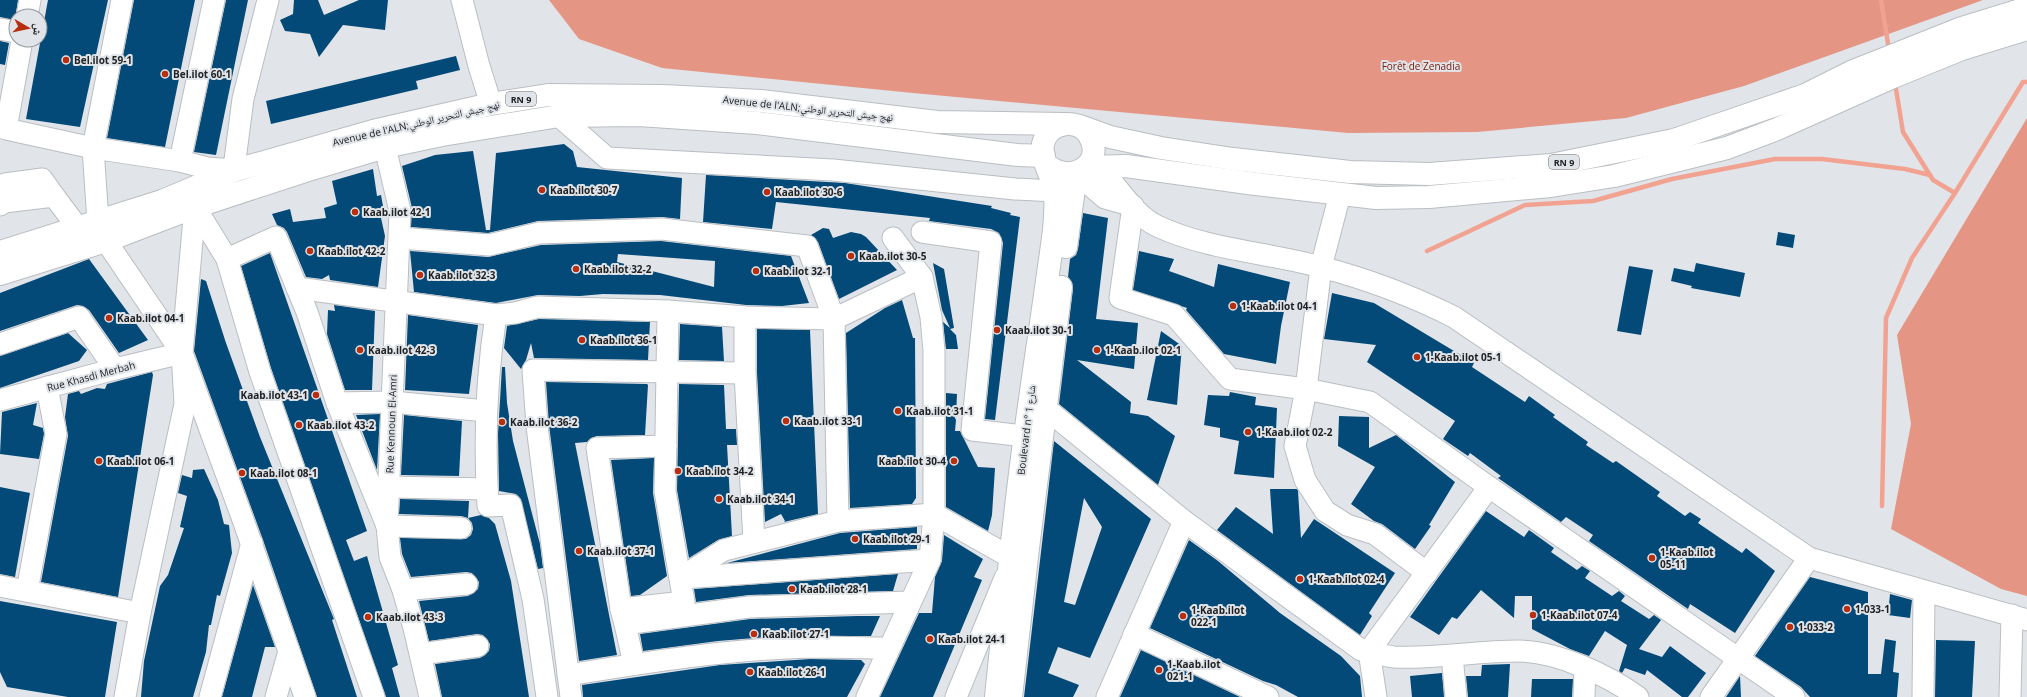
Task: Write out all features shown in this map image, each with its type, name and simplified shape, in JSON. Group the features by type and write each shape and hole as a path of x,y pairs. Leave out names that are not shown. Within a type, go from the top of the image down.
{"main road":[{"name":"RN 9","path":"1072,125 1110,137 1161,148 1233,159 1350,172 1429,174 1550,165 1682,138 1805,95 1851,72 1962,28 2027,8"},
{"name":"RN 9","path":"1085,168 1126,166 1376,198 1483,194 1551,186 1614,176 1676,162 1727,148 1778,129 1893,77 1962,49 2027,29"},
{"name":"Avenue de l'ALN;نهج جيش التحرير الوطني","path":"0,252 94,230 236,170 373,130 491,104 548,95 663,96 761,101 937,122 1072,125"},
{"path":"0,274 94,230 195,207 305,171 385,147 442,135 559,116 639,115 757,123 1018,155 1045,160"},
{"path":"1072,125 1091,138 1093,153 1085,168 1060,174 1052,170 1045,160 1042,148 1044,139 1056,126 1072,125"},
{"name":"Boulevard n° شارع 1","path":"996,697 1025,436 1054,228 1055,191 1045,160"},
{"name":"Boulevard n° شارع 1","path":"1011,697 1045,408 1074,188 1085,168"}],"street":[{"path":"94,230 93,148 122,0"},
{"path":"180,161 214,0"},
{"path":"19,48 7,81 6,129 93,148 180,161 207,168 236,170 235,160 243,99 268,0"},
{"path":"462,0 478,66 491,104"},
{"path":"559,116 607,158 833,170 1015,189 1055,191"},
{"name":"Rue Kennoun El-Amri","path":"385,147 400,211 387,526 390,557 403,590 421,654 430,697"},
{"path":"1085,168 1156,225 1194,239 1321,267 1417,298 1454,317 1809,558 2019,618 2010,697"},
{"path":"0,188 5,184 42,179 54,196 94,230 182,353 252,543 305,697"},
{"path":"1340,194 1321,267 1306,389 1295,446 1305,480 1326,511 1347,525 1375,534 1427,573"},
{"path":"0,205 4,202 54,196"},
{"path":"1133,206 1127,239 1120,298 1174,315 1230,379 1306,389 1370,402 1489,487 1794,697"},
{"path":"195,207 227,259 263,379 374,697"},
{"path":"125,697 140,613 185,404 182,353 195,207"},
{"path":"400,238 489,244 539,233 662,229 808,246 834,319 838,521"},
{"path":"922,232 991,242 972,430 1025,436"},
{"path":"227,259 276,237 297,288 337,403 387,526 461,528"},
{"path":"867,697 930,560 934,514 934,351 931,317 922,277 893,238"},
{"path":"297,288 396,303 496,315 515,313 538,307 668,310 745,317 834,319 922,277"},
{"path":"623,616 684,602 665,491 668,310"},
{"path":"496,315 489,359 486,411 488,506 511,505 533,599 547,697"},
{"path":"0,344 79,317 115,369"},
{"path":"745,317 746,373 754,542"},
{"name":"Rue Khasdi Merbah","path":"0,400 115,369 182,353"},
{"path":"571,697 537,426 533,370 746,373"},
{"path":"27,591 56,434 47,387"},
{"path":"337,403 392,402 486,411"},
{"path":"1045,408 1184,521 1361,650 1392,657 1452,656 1519,651 1552,656 1585,668 1624,687 1638,697"},
{"path":"634,664 623,616 597,448 666,446"},
{"path":"389,487 487,489"},
{"path":"1376,697 1369,651 1489,487"},
{"path":"680,578 724,550 754,542 838,521 934,514 1010,563 956,697"},
{"path":"1107,697 1184,521"},
{"path":"210,697 252,543"},
{"path":"1711,697 1809,558"},
{"path":"680,578 930,560"},
{"path":"403,590 467,584"},
{"path":"0,586 140,613"},
{"path":"1923,697 1924,592"},
{"path":"623,616 749,608 910,602"},
{"path":"1134,634 1268,697"},
{"path":"421,654 478,646"},
{"path":"568,675 634,664 741,652 809,647 889,648"},
{"path":"276,697 289,651"},
{"path":"1452,656 1456,697"},
{"path":"1584,697 1585,668"}],"green space":[{"name":"Forêt de Zenadia","path":"549,0 1983,0 1744,86 1626,118 1477,132 1348,133 913,93 662,68 579,39"},
{"path":"2027,118 2027,596 2001,589 1891,529 1911,424 1897,335"}],"building":[{"path":"0,0 18,0 17,8 8,8 8,19 0,17"},
{"name":"Bel.ilot 59-1","path":"48,0 108,0 80,127 26,119 39,48 48,48 48,8 47,8"},
{"name":"Bel.ilot 60-1","path":"134,0 195,0 165,147 107,138"},
{"path":"226,0 248,0 216,155 194,152"},
{"path":"294,0 318,0 324,15 359,0 388,0 385,30 343,25 319,57 310,34 285,31 280,20 293,14"},
{"path":"0,41 8,43 8,48 5,65 0,64"},
{"path":"456,56 460,70 416,81 418,89 271,124 266,101"},
{"name":"Kaab.ilot 30-7","path":"564,144 573,151 577,167 682,178 680,219 662,217 538,221 488,233 411,227 412,208 402,166 435,155 473,151 486,230 490,230 496,153"},
{"path":"373,169 377,196 381,195 385,217 381,218 385,236 378,287 330,280 329,275 322,279 306,277 287,232 284,228 277,225 272,214 290,209 293,222 326,218 324,208 337,204 332,181"},
{"path":"706,175 845,183 992,206 991,208 1020,217 995,420 985,419 1003,243 999,233 991,229 929,221 930,218 776,202 772,229 703,222"},
{"name":"1-Kaab.ilot 02-1","path":"1083,213 1108,218 1096,319 1138,323 1134,369 1077,360 1131,402 1130,413 1148,416 1175,436 1158,485 1059,404 1073,289 1072,282 1068,277 1070,259 1076,255 1078,249"},
{"name":"Kaab.ilot 30-5","path":"823,228 829,229 833,238 851,232 861,234 866,237 897,270 839,299 818,242 811,235"},
{"path":"1778,232 1795,235 1793,248 1776,245"},
{"path":"661,241 791,256 809,303 782,306 746,305 660,295 603,294 580,296 538,295 496,303 414,292 410,251 488,257 541,245","holes":["618,254 715,261 714,287 617,262"]},
{"name":"1-Kaab.ilot 04-1","path":"1139,251 1174,259 1169,271 1214,287 1218,264 1290,282 1281,326 1276,364 1224,354 1186,310 1187,308 1133,290"},
{"path":"270,253 367,531 346,540 354,561 367,556 398,665 392,668 400,697 386,697 271,368 241,266"},
{"name":"Kaab.ilot 04-1","path":"89,259 148,340 119,353 89,310 83,306 77,305 0,331 0,293"},
{"path":"933,263 944,269 954,328 950,329 956,335 958,349 946,349 943,322 950,328 942,310"},
{"path":"1696,263 1745,273 1740,297 1691,288 1692,286 1671,281 1674,268 1694,272"},
{"path":"1629,266 1653,270 1641,335 1617,331"},
{"path":"201,279 206,281 226,343 260,437 334,619 332,620 357,697 317,697 263,540 194,351"},
{"path":"1332,293 1374,303 1474,363 1472,367 1525,402 1529,396 1555,415 1553,417 1588,442 1586,445 1613,463 1616,461 1660,492 1657,496 1685,516 1690,512 1701,519 1698,523 1742,553 1746,548 1775,571 1735,633 1690,604 1688,609 1589,541 1593,535 1566,517 1561,522 1498,478 1501,476 1470,453 1468,456 1443,439 1455,421 1367,362 1376,345 1324,339"},
{"name":"Kaab.ilot 31-1","path":"902,300 913,338 915,338 916,498 912,504 850,508 846,333 885,308"},
{"name":"Kaab.ilot 42-3","path":"334,305 375,311 372,390 345,390 327,334 328,310 335,311"},
{"path":"408,315 478,325 469,394 405,390"},
{"name":"Kaab.ilot 36-1","path":"539,319 650,322 648,360 534,358 531,343 526,360 521,369 504,348 507,326"},
{"path":"680,324 722,327 724,361 679,360"},
{"name":"Kaab.ilot 33-1","path":"757,329 810,330 818,514 784,522 785,521 781,514 765,522 757,373"},
{"path":"1161,331 1182,346 1177,405 1147,400"},
{"path":"68,333 87,350 79,361 0,388 0,356"},
{"name":"Kaab.ilot 36-2","path":"502,367 505,367 507,403 513,441 540,544 543,568 538,569 520,498 516,494 499,491 498,434"},
{"name":"Kaab.ilot 06-1","path":"152,372 153,375 118,597 41,582 68,436 65,417 68,394 79,391 81,394 97,388 105,389 107,384"},
{"name":"Kaab.ilot 37-1","path":"546,382 648,385 645,435 597,436 591,438 587,442 575,443 617,655 579,661 549,425"},
{"path":"679,384 724,385 726,429 736,429 737,445 727,445 732,536 718,540 689,558 677,490"},
{"name":"1-Kaab.ilot 02-2","path":"1230,392 1256,397 1255,405 1277,408 1274,478 1234,474 1239,441 1220,437 1220,428 1204,425 1208,395 1229,396"},
{"name":"Kaab.ilot 30-4","path":"946,393 957,394 956,417 954,416 956,420 955,431 960,431 978,467 995,468 992,515 988,531 946,507"},
{"path":"37,403 33,425 43,428 44,434 39,459 0,454 2,412"},
{"path":"380,414 377,470 356,415"},
{"path":"404,415 462,421 459,476 401,475"},
{"path":"1339,416 1369,417 1369,448 1396,435 1455,482 1429,525 1431,526 1415,549 1382,524 1374,521 1351,504 1375,467 1338,446"},
{"path":"1054,441 1151,519 1090,658 1058,647 1048,673 1079,685 1073,697 1024,697","holes":["1084,498 1102,527 1075,605 1064,602"]},
{"path":"654,458 653,493 667,576 640,595 631,596 611,460"},
{"path":"204,469 218,500 224,524 229,525 232,553 220,596 217,595 211,625 209,625 206,652 193,697 141,697 144,661 160,586 168,575 184,528 180,527 187,496 178,493 182,475 192,478 193,470"},
{"path":"0,487 30,493 15,577 0,574"},
{"path":"1270,489 1297,489 1301,538 1314,519 1395,573 1369,613 1372,616 1360,635 1217,530 1236,507 1273,534"},
{"path":"400,499 469,501 468,518 461,516 399,514"},
{"path":"1486,511 1524,537 1529,530 1554,548 1551,552 1577,570 1582,566 1590,571 1585,578 1612,596 1619,591 1625,596 1621,601 1649,619 1654,615 1661,620 1639,649 1662,657 1670,646 1706,673 1688,697 1682,697 1647,670 1645,675 1625,668 1622,673 1619,671 1627,645 1605,631 1589,656 1570,649 1532,629 1532,596 1515,596 1514,618 1481,590 1457,619 1452,617 1439,635 1410,617"},
{"path":"481,515 489,518 495,524 511,581 529,697 442,697 435,664 480,658 489,651 490,644 483,635 477,634 429,641 419,601 468,596 478,589 479,582 472,573 466,572 411,577 402,554 400,538 466,539 471,535 473,529 472,523 468,518"},
{"name":"Kaab.ilot 29-1","path":"917,527 917,549 727,563 840,533"},
{"name":"Kaab.ilot 24-1","path":"944,535 983,559 974,577 982,580 933,697 880,697 919,613 932,613 935,577 942,561"},
{"name":"1-Kaab.ilot 022-1","path":"1189,540 1218,561 1280,613 1341,656 1360,676 1362,697 1298,697 1276,685 1263,681 1150,628"},
{"path":"898,574 893,591 749,595 696,602 694,589"},
{"path":"1810,577 1868,592 1868,674 1881,674 1885,639 1896,641 1893,672 1899,673 1897,697 1810,697 1801,687 1755,656"},
{"path":"253,585 275,647 265,647 252,697 222,697"},
{"path":"1890,594 1912,600 1910,618 1888,615"},
{"path":"0,601 117,622 105,697 68,697 7,687 0,672"},
{"name":"Kaab.ilot 27-1","path":"880,616 871,636 779,636 718,641 643,651 640,634 750,619"},
{"path":"1936,640 1975,641 1972,697 1935,697"},
{"name":"1-Kaab.ilot 021-1","path":"1141,650 1240,697 1120,697"},
{"name":"Kaab.ilot 26-1","path":"810,659 861,660 865,664 847,697 583,697 582,685 720,665"},
{"path":"1510,664 1508,697 1468,697 1466,676 1481,676 1482,665"},
{"path":"1442,673 1444,697 1412,697 1410,676"},
{"path":"1740,676 1741,697 1726,697"},
{"path":"1532,679 1573,679 1572,697 1531,697"}],"waterway":[{"path":"1881,0 1889,50"},
{"path":"1882,506 1886,318 1912,258 1955,193 2023,82 2027,82"},
{"path":"1895,83 1903,132 1933,180 1955,193"},
{"path":"1427,251 1525,205 1593,201 1672,179 1775,159 1822,159 1905,169 1930,175"}],"place":[{"name":"Bel.ilot 59-1","path":"66,60"},
{"name":"Bel.ilot 60-1","path":"165,74"},
{"name":"Kaab.ilot 30-7","path":"542,190"},
{"name":"Kaab.ilot 30-6","path":"767,192"},
{"name":"Kaab.ilot 42-1","path":"355,212"},
{"name":"Kaab.ilot 42-2","path":"310,251"},
{"name":"Kaab.ilot 30-5","path":"851,256"},
{"name":"Kaab.ilot 32-2","path":"576,269"},
{"name":"Kaab.ilot 32-1","path":"756,271"},
{"name":"Kaab.ilot 32-3","path":"420,275"},
{"name":"1-Kaab.ilot 04-1","path":"1233,306"},
{"name":"Kaab.ilot 04-1","path":"109,318"},
{"name":"Kaab.ilot 30-1","path":"997,330"},
{"name":"Kaab.ilot 36-1","path":"582,340"},
{"name":"Kaab.ilot 42-3","path":"360,350"},
{"name":"1-Kaab.ilot 02-1","path":"1097,350"},
{"name":"1-Kaab.ilot 05-1","path":"1417,357"},
{"name":"Kaab.ilot 43-1","path":"316,395"},
{"name":"Kaab.ilot 31-1","path":"898,411"},
{"name":"Kaab.ilot 33-1","path":"786,421"},
{"name":"Kaab.ilot 36-2","path":"502,422"},
{"name":"Kaab.ilot 43-2","path":"299,425"},
{"name":"1-Kaab.ilot 02-2","path":"1248,432"},
{"name":"Kaab.ilot 06-1","path":"99,461"},
{"name":"Kaab.ilot 30-4","path":"954,461"},
{"name":"Kaab.ilot 34-2","path":"678,471"},
{"name":"Kaab.ilot 08-1","path":"242,473"},
{"name":"Kaab.ilot 34-1","path":"719,499"},
{"name":"Kaab.ilot 29-1","path":"855,539"},
{"name":"Kaab.ilot 37-1","path":"579,551"},
{"name":"1-Kaab.ilot 05-11","path":"1652,558"},
{"name":"1-Kaab.ilot 02-4","path":"1300,579"},
{"name":"Kaab.ilot 28-1","path":"792,589"},
{"name":"1-033-1","path":"1847,609"},
{"name":"1-Kaab.ilot 07-4","path":"1533,615"},
{"name":"1-Kaab.ilot 022-1","path":"1183,616"},
{"name":"Kaab.ilot 43-3","path":"368,617"},
{"name":"1-033-2","path":"1790,627"},
{"name":"Kaab.ilot 27-1","path":"754,634"},
{"name":"Kaab.ilot 24-1","path":"930,639"},
{"name":"1-Kaab.ilot 021-1","path":"1159,670"},
{"name":"Kaab.ilot 26-1","path":"750,672"}]}
